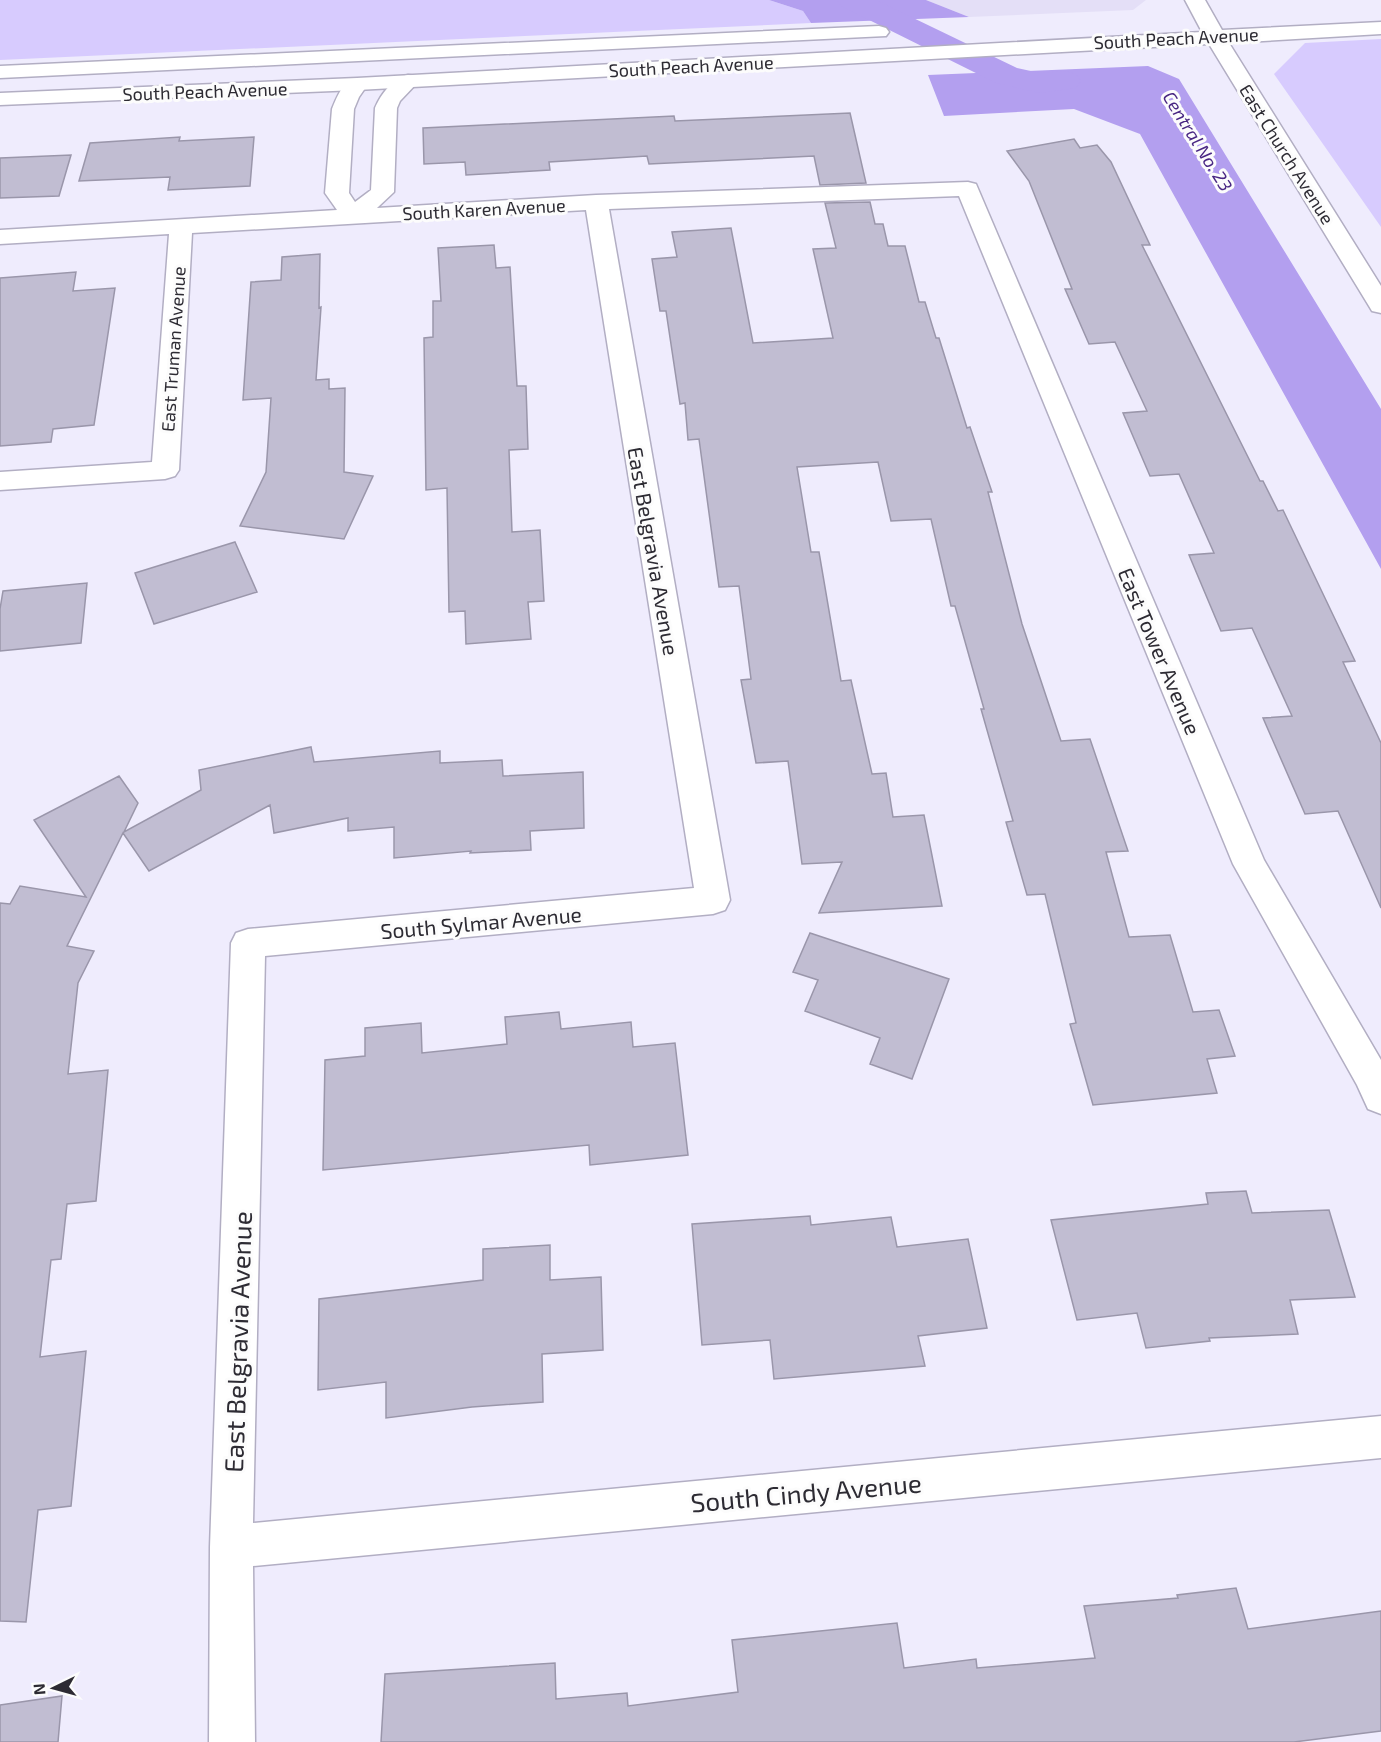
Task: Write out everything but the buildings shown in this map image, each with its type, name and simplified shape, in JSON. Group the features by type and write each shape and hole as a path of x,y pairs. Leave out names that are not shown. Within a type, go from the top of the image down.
{"street":[{"name":"South Peach Avenue","path":"1182,17 1199,8 1226,15"},
{"name":"East Church Avenue","path":"1199,8 1381,306"},
{"name":"South Peach Avenue","path":"0,99 357,84 1381,28"},
{"name":"South Peach Avenue","path":"0,72 897,31"},
{"path":"408,81 390,98 386,108 382,192 353,216 337,193 343,109 348,96 367,75 393,66 615,53 677,42"},
{"name":"South Karen Avenue","path":"0,237 596,202 968,189"},
{"name":"East Tower Avenue","path":"968,189 1249,864 1371,1076 1381,1098"},
{"name":"East Belgravia Avenue","path":"596,202 713,900"},
{"name":"East Truman Avenue","path":"0,481 165,470 181,227"},
{"name":"South Sylmar Avenue","path":"248,943 713,900"},
{"name":"East Belgravia Avenue","path":"232,1742 231,1547 248,943"},
{"name":"South Cindy Avenue","path":"231,1547 1381,1437"}],"shaded area":[{"path":"0,0 769,0 803,11 811,23 0,60"},
{"path":"926,0 1146,0 1133,10 969,17"},
{"path":"1381,39 1381,227 1274,74 1305,43"}],"water":[{"path":"769,0 926,0 969,17 811,23 803,11"},
{"path":"1148,66 1179,79 1381,409 1381,569 1140,134 1074,109 944,116 928,75"}],"waterway":[{"name":"Central No. 23","path":"852,0 1007,76 1040,83 1065,81"}]}
